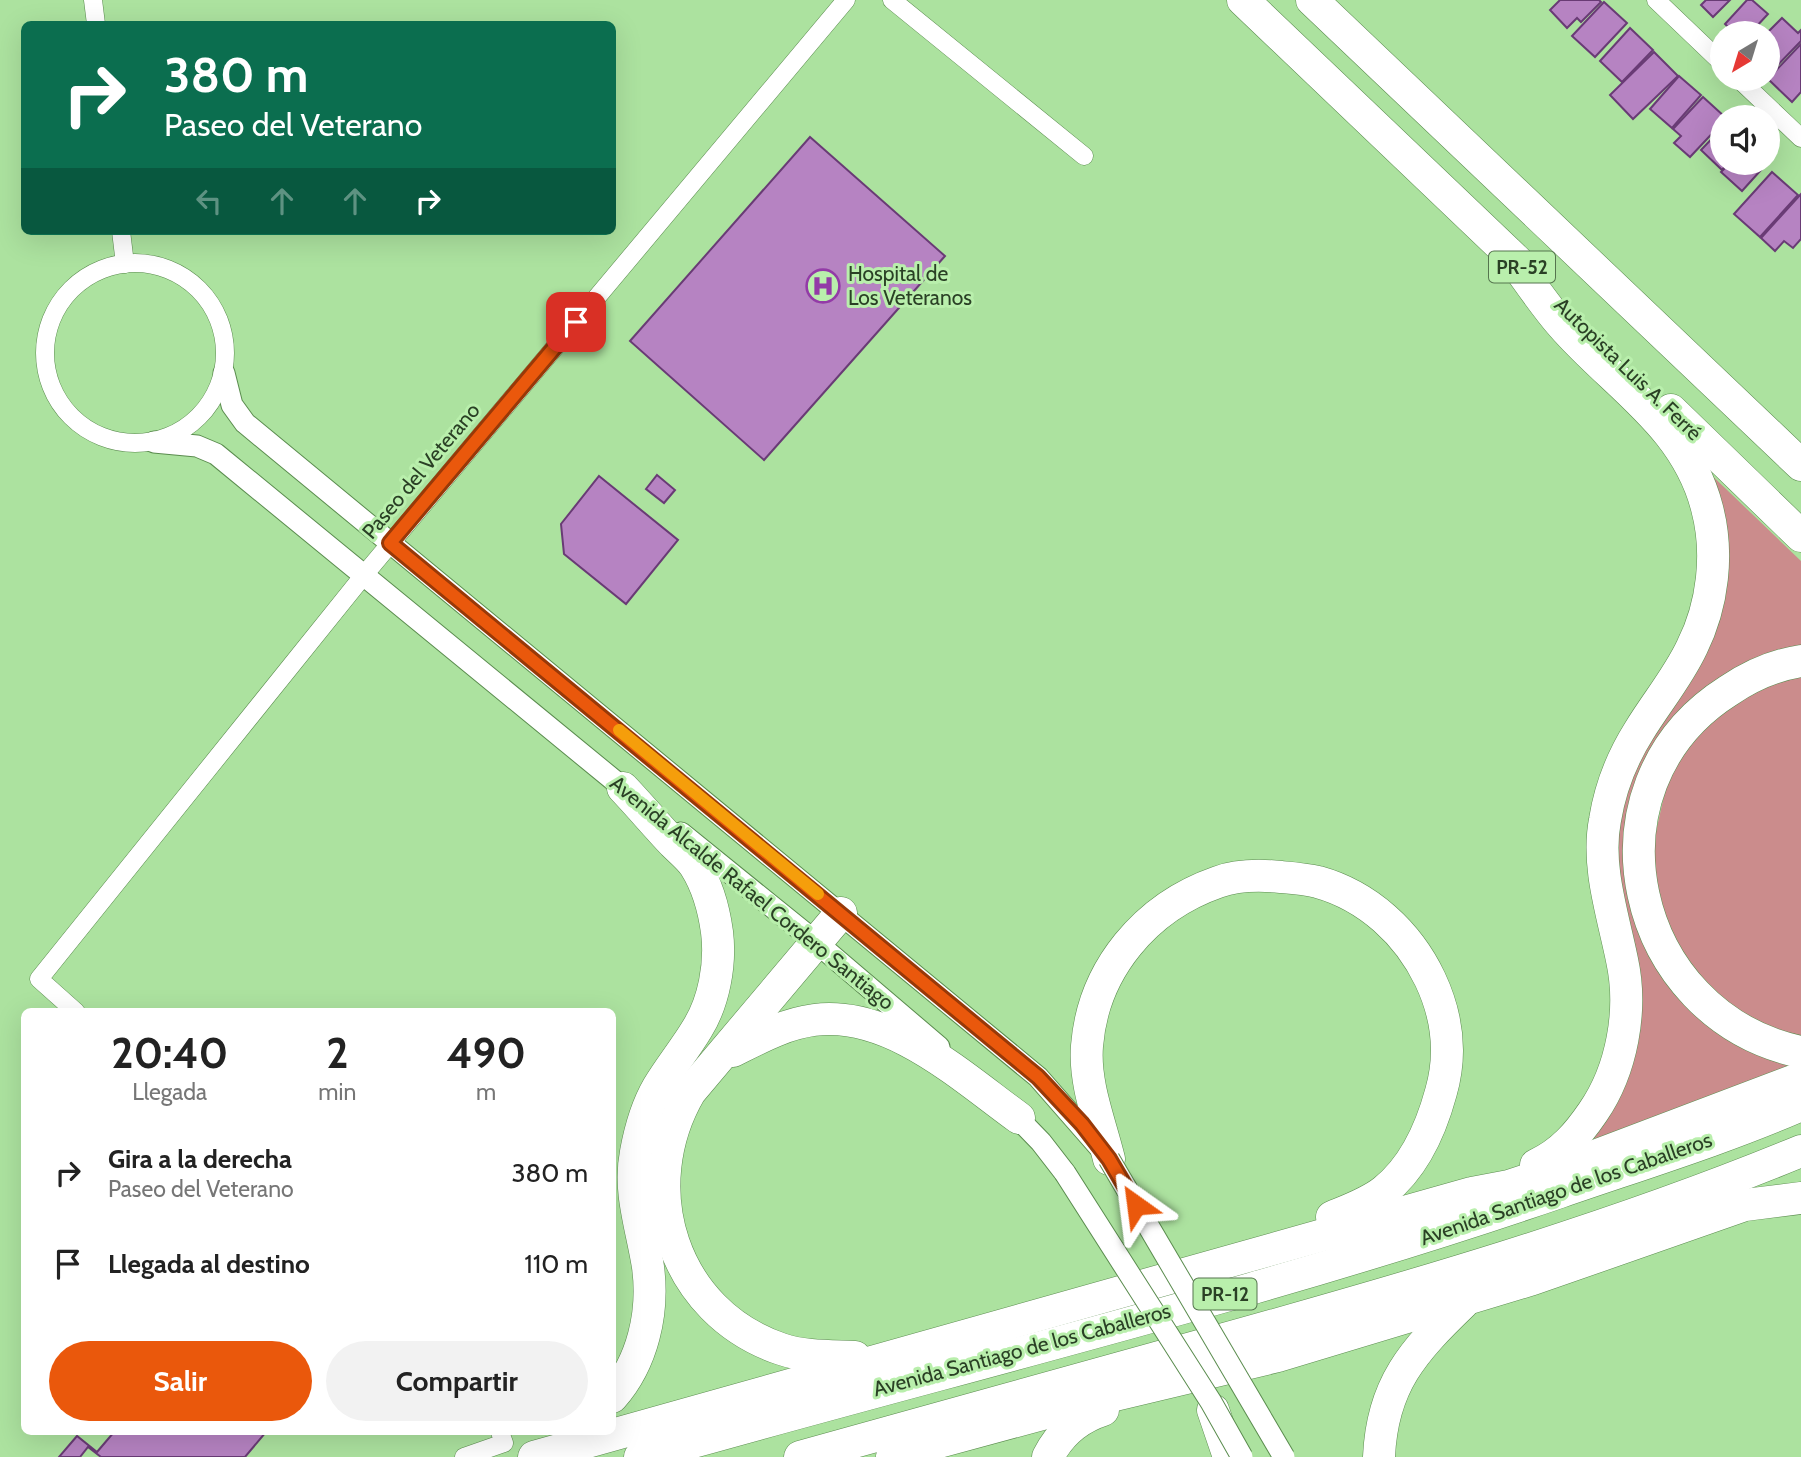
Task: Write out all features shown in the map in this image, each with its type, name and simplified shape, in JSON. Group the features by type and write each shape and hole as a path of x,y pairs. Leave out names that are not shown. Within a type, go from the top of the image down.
{"highway":[{"name":"Autopista Luis A. Ferré","path":"1242,0 1801,536"},
{"name":"PR-52","path":"1312,0 1801,466"},
{"path":"1472,1193 1539,1164 1563,1149 1593,1113 1609,1082 1621,1045 1626,1002 1623,962 1604,866 1604,821 1628,750 1693,645 1706,606 1713,570 1711,525 1707,505 1685,454 1646,406 1562,325 1508,253"},
{"path":"1744,411 1783,426 1801,443"},
{"path":"1801,661 1774,668 1733,687 1708,705 1683,730 1659,767 1649,790 1639,835 1639,848 1645,901 1653,929 1664,954 1682,980 1710,1009 1738,1030 1771,1045 1801,1052"},
{"path":"616,1391 640,1348 649,1315 648,1266 633,1187 633,1169 641,1127 658,1088 699,1027 711,996 718,956 712,909 695,866 623,788"},
{"path":"1109,1159 1091,1098 1087,1048 1090,1022 1105,978 1126,946 1151,920 1173,903 1219,881 1269,876 1318,882 1360,901 1384,917 1401,933 1416,954 1438,997 1448,1046 1447,1064 1436,1112 1408,1166 1382,1192 1325,1220 1290,1230 1245,1257"},
{"path":"841,914 690,1092 670,1136 664,1169 663,1197 668,1227 687,1272 697,1288 721,1313 747,1332 783,1350 878,1359"},
{"path":"720,1059 768,1032 812,1020 853,1021 886,1030 908,1041 1019,1118"},
{"path":"616,1430 1472,1193 1509,1186 1801,1078"},
{"name":"Avenida Santiago de los Caballeros","path":"640,1457 1363,1257 1640,1165 1801,1105"},
{"name":"Avenida Santiago de los Caballeros","path":"800,1457 1473,1268 1657,1206 1801,1151"},
{"path":"1745,1205 1768,1190 1801,1177"},
{"path":"892,1457 902,1452 1153,1386 1278,1356 1533,1279 1745,1205 1801,1198"},
{"path":"1380,1457 1384,1414 1396,1383 1419,1346 1466,1299"},
{"path":"1048,1457 1058,1439 1077,1421 1153,1386"},
{"path":"1211,1402 1229,1457"},
{"path":"557,1446 598,1435"}],"street":[{"path":"93,0 96,21"},
{"name":"Paseo del Veterano","path":"72,1008 39,979 390,543 846,0"},
{"path":"892,0 1084,156"},
{"path":"1656,0 1710,52"},
{"path":"1752,91 1801,138"},
{"path":"121,235 125,264"},
{"path":"125,264 150,265 175,272 202,293 212,307 222,331 225,356 223,373 210,404 186,428 155,442 120,442 88,430 63,407 48,376 46,342 49,325 61,302 78,283 92,274 125,264"},
{"name":"Avenida Alcalde Rafael Cordero Santiago","path":"223,373 232,405 245,423 1038,1077 1082,1124 1109,1159 1284,1457"},
{"name":"Avenida Alcalde Rafael Cordero Santiago","path":"155,442 197,446 216,454 623,788 817,943 1019,1118 1065,1172 1211,1402 1242,1457"},
{"path":"464,1457 502,1437"}],"shaded area":[{"path":"1700,464 1801,561 1801,648 1658,743 1645,941 1784,1056 1789,1070 1597,1143 1591,1132 1622,1081 1612,866 1629,765 1710,635"},
{"path":"1801,671 1801,1042 1775,1035 1688,976 1647,872 1672,760 1724,703"}],"building":[{"path":"1560,0 1601,2 1581,22 1577,18 1567,28 1550,10"},
{"path":"1706,0 1730,0 1713,17 1701,5"},
{"path":"1747,0 1752,0 1768,14 1762,21 1728,21"},
{"path":"1604,2 1627,23 1595,57 1572,36"},
{"path":"1782,18 1798,33 1801,30 1801,41 1780,63 1780,21"},
{"path":"1630,28 1653,50 1622,82 1600,61"},
{"path":"1801,44 1801,92 1792,102 1780,90 1780,66"},
{"path":"1654,52 1678,76 1633,119 1610,95"},
{"path":"1679,76 1701,95 1672,128 1650,109"},
{"path":"1703,97 1712,105 1710,136 1690,157 1674,143 1681,136 1673,129"},
{"path":"810,137 945,256 764,460 630,341"},
{"path":"1710,141 1710,159 1701,150"},
{"path":"1724,175 1756,175 1742,191"},
{"path":"1769,175 1775,175 1798,195 1760,237 1734,214"},
{"path":"1801,194 1801,239 1793,248 1784,241 1775,251 1761,238"},
{"path":"657,475 675,490 664,503 646,489"},
{"path":"599,476 678,540 626,604 564,554 561,524"},
{"path":"111,1435 263,1435 245,1457 101,1457 88,1447 80,1457 59,1457 77,1436 97,1452"}],"slow traffic":[{"path":"619,730 818,894"}],"place":[{"name":"Hospital de Los Veteranos","path":"823,286"}],"route":[{"path":"576,322 390,543 1038,1077 1082,1124 1109,1159 1136,1205"}]}
